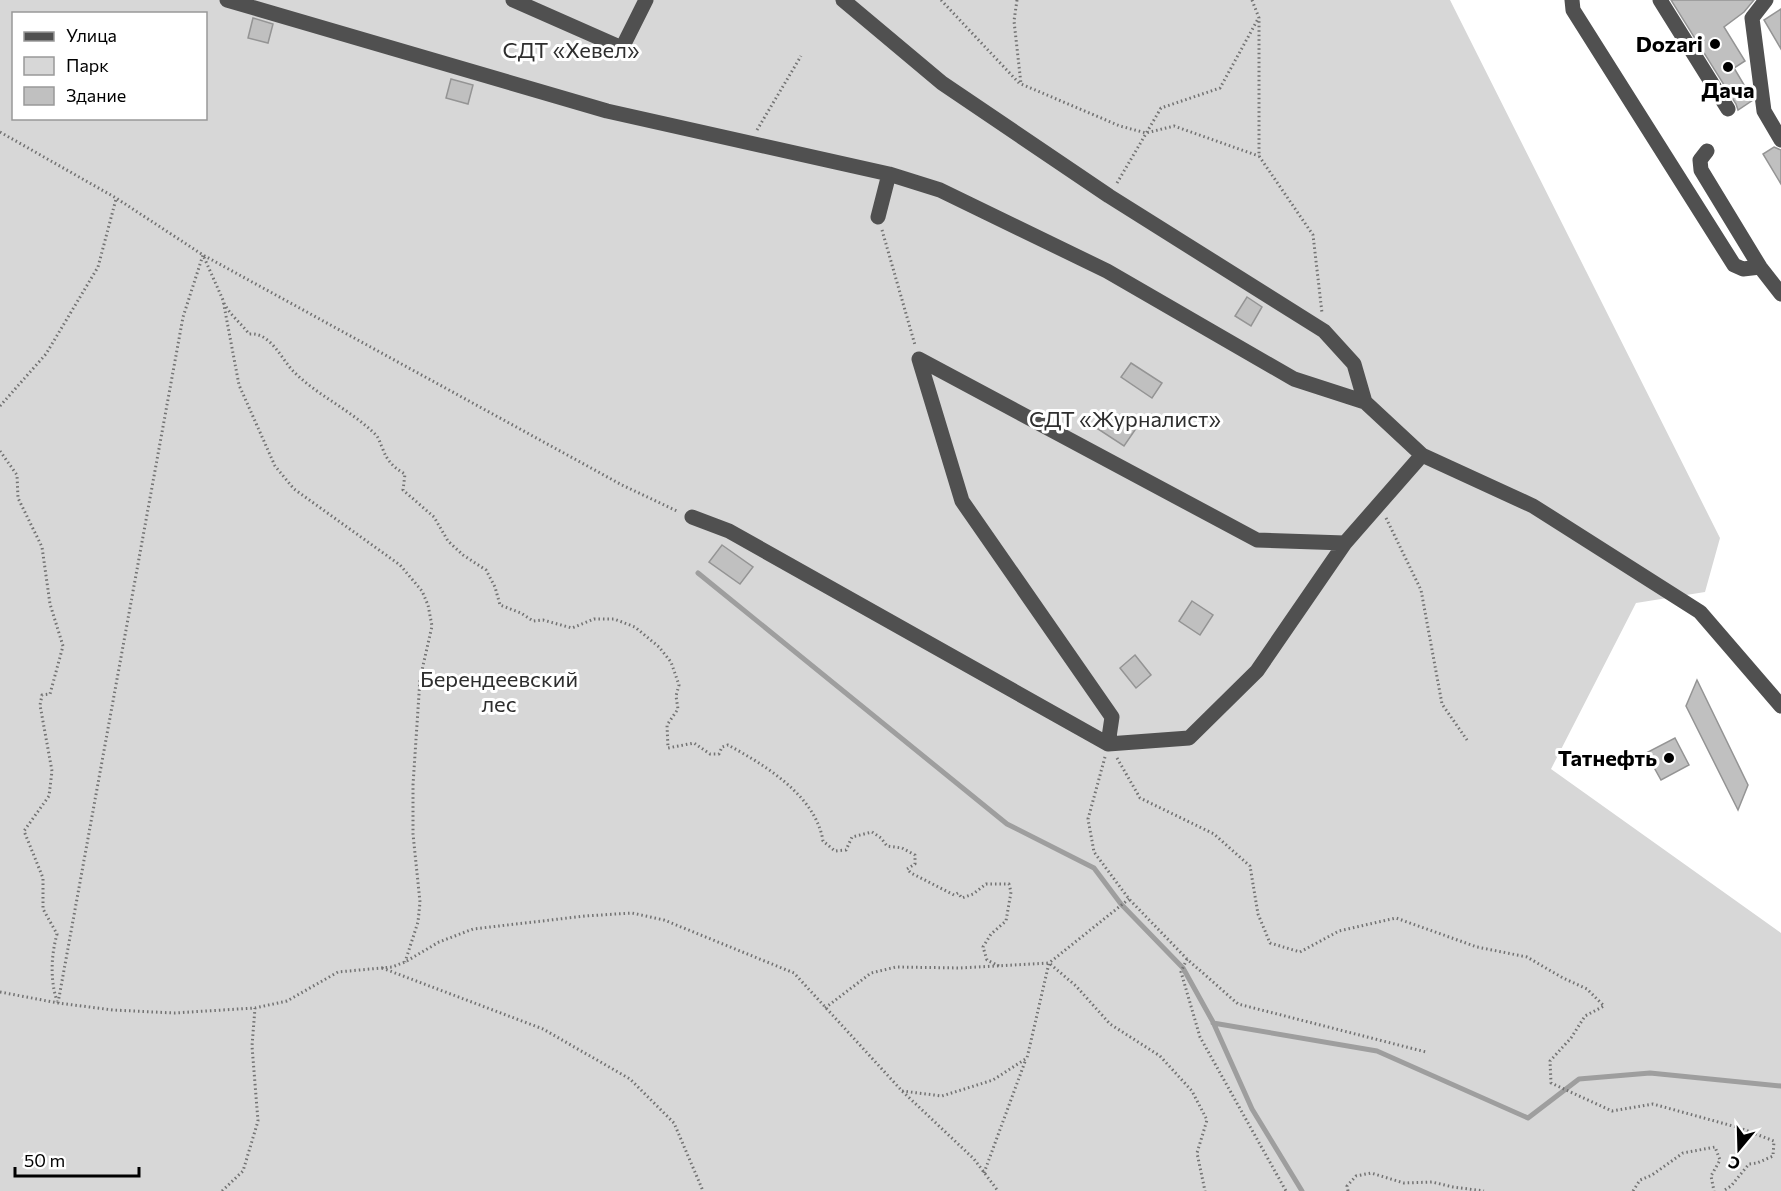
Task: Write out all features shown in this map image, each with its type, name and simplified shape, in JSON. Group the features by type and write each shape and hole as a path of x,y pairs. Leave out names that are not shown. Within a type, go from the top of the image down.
{"lane":[{"path":"227,0 607,111 890,174 940,190 1107,271 1294,379 1365,402 1422,455 1533,506 1700,612 1781,706"},
{"path":"513,0 622,48 646,0"},
{"path":"843,0 942,83 1109,196 1324,331 1354,364 1365,402"},
{"path":"1572,0 1573,10 1734,265 1743,269 1760,267"},
{"path":"1660,0 1728,109"},
{"path":"1766,0 1752,18 1764,111 1781,140"},
{"path":"1707,151 1700,160 1701,170 1760,267 1781,294"},
{"path":"878,217 890,174"},
{"path":"919,359 1257,540 1345,543"},
{"path":"919,359 962,501 1112,717 1108,744"},
{"path":"692,517 729,531 1108,744 1189,738 1257,671 1345,543 1422,455"}],"path":[{"path":"941,0 1021,84 1120,126 1146,133 1174,126 1259,156"},
{"path":"1017,0 1014,21 1021,84"},
{"path":"1252,0 1259,18 1259,156 1313,235 1324,331"},
{"path":"1109,196 1161,108 1220,88 1259,18"},
{"path":"750,142 801,56"},
{"path":"0,132 116,198 203,255 622,485 692,517"},
{"path":"0,406 46,354 98,267 116,198"},
{"path":"878,217 919,359"},
{"path":"203,255 229,312 237,317 249,334 254,333 263,337 273,345 294,372 378,436 386,458 393,467 405,474 403,490 434,517 448,541 462,555 486,570 495,587 500,605 521,613 533,621 543,620 572,628 594,620 614,619 635,627 659,647 671,662 679,685 676,696 678,709 667,725 668,748 694,742 710,754 719,754 722,747 728,745 739,751 781,779 806,805 821,829 823,842 835,851 846,850 852,837 872,832 887,846 902,848 915,855 915,864 907,869 911,873 954,895 958,893 962,898 973,894 986,884 1009,884 1011,892 1006,921 991,933 983,947 987,960 999,966"},
{"path":"57,1003 183,317 203,255"},
{"path":"223,300 239,385 275,466 294,489 400,565 422,591 428,605 432,626 420,679 413,785 413,834 420,902 418,922 405,962"},
{"path":"0,451 17,475 18,498 42,547 50,604 63,646 50,694 42,695 40,705 52,771 49,796 24,831 43,878 43,909 57,934 53,950 53,988 57,1003"},
{"path":"1379,503 1421,590 1442,704 1467,740"},
{"path":"1108,744 1088,819 1094,852 1129,898 1187,958 1238,1004 1426,1052"},
{"path":"1108,744 1140,798 1214,834 1250,866 1258,914 1270,943 1300,952 1339,931 1396,918 1478,947 1527,957 1587,989 1604,1006 1585,1016 1571,1038 1550,1060 1551,1083 1612,1112 1653,1104 1740,1128 1774,1141 1773,1156 1749,1164 1724,1191"},
{"path":"825,1008 871,973 896,967 960,968 1049,963 1129,898"},
{"path":"0,992 57,1003 112,1010 174,1013 255,1008 287,1001 338,972 381,968 405,962 439,942 473,929 632,913 664,920 794,973 902,1091 974,1159 998,1191"},
{"path":"1187,958 1181,972 1200,1037 1286,1191"},
{"path":"984,1173 1027,1058 1049,963"},
{"path":"1049,963 1076,986 1110,1024 1160,1056 1192,1091 1207,1120 1197,1153 1205,1191"},
{"path":"381,968 543,1029 630,1079 674,1124 703,1191"},
{"path":"222,1191 243,1171 258,1121 252,1046 255,1008"},
{"path":"902,1091 942,1096 993,1080 1027,1058"},
{"path":"1633,1191 1640,1180 1652,1175 1683,1153 1715,1147 1720,1160 1711,1176 1714,1191"},
{"path":"1348,1191 1347,1186 1356,1176 1371,1173 1404,1183 1432,1182 1484,1191"}],"green space":[{"name":"Берендеевский лес","path":"0,0 1450,0 1720,538 1705,592 1636,603 1551,769 1781,933 1781,1191 0,1191"}],"building":[{"name":"Dozari","path":"1671,0 1754,0 1744,12 1724,27 1745,61 1734,68 1753,100 1738,110"},
{"path":"1781,9 1781,49 1764,20"},
{"path":"253,18 273,24 268,43 248,38"},
{"path":"451,79 473,85 468,104 446,98"},
{"path":"1774,147 1781,150 1781,184 1763,154"},
{"path":"1247,297 1262,307 1251,326 1235,316"},
{"path":"1131,363 1162,383 1152,398 1121,377"},
{"path":"1106,411 1135,430 1124,446 1095,427"},
{"path":"722,545 753,567 740,584 709,562"},
{"path":"1192,601 1213,615 1200,635 1179,621"},
{"path":"1135,655 1151,675 1136,688 1120,668"},
{"path":"1697,680 1748,785 1738,810 1686,706"},
{"path":"1675,738 1689,765 1661,780 1646,753"}],"waterway":[{"path":"698,573 1007,824 1094,868 1121,904 1183,968 1213,1022 1252,1109 1302,1191"},
{"path":"1213,1023 1377,1051 1528,1118 1579,1079 1650,1073 1781,1086"}],"place":[{"name":"Dozari","path":"1715,44"},
{"name":"Дача","path":"1728,67"},
{"name":"Татнефть","path":"1669,758"}],"park label":[{"name":"СДТ «Хевел»","path":"571,50"},
{"name":"СДТ «Журналист»","path":"1125,419"}]}
